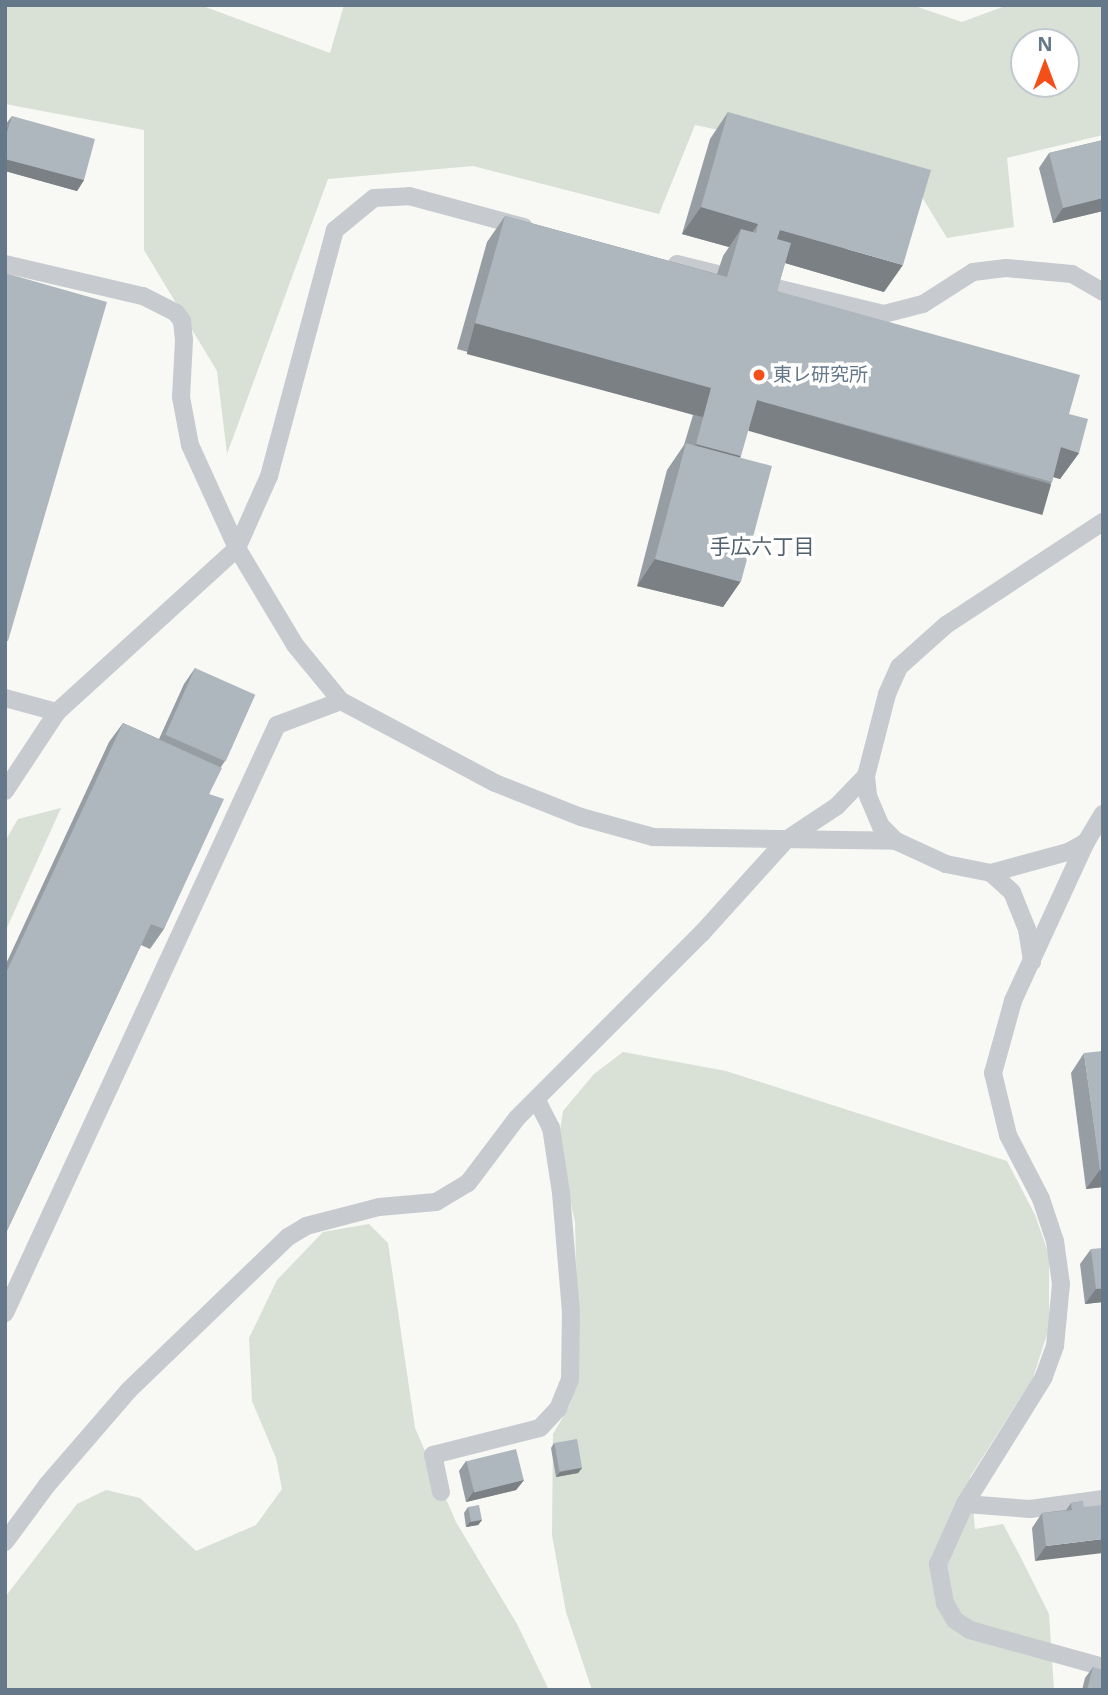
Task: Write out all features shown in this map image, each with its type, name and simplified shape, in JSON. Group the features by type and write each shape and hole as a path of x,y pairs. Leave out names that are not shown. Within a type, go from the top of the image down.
{"lane":[{"path":"5,791 57,712 237,548 269,476 325,258 335,230 353,212 374,198 409,196 538,230"},
{"path":"653,258 718,274"},
{"path":"5,264 143,296 176,313 182,321 184,340 181,397 190,444 237,548 295,645 341,701 495,783 582,817 653,837 896,841"},
{"path":"768,286 884,314 923,304 973,272 1006,268 1072,274 1103,292"},
{"path":"1086,842 1028,865 990,873 946,864 896,841 881,826 868,796 866,776 887,694 899,667 946,625 1103,522"},
{"path":"5,698 57,712"},
{"path":"5,1313 277,725 341,701"},
{"path":"5,1542 47,1485 129,1390 288,1237 327,1220 379,1207 436,1202 454,1194 468,1183 517,1118 702,933 786,840 837,806 866,776"},
{"path":"1103,814 1086,842 1004,1026 993,1073 1008,1135 1049,1220 1059,1263 1061,1311 1044,1377 965,1504 938,1564 945,1602 956,1620 988,1638 1103,1667"},
{"path":"990,873 1012,892 1027,929 1032,962"},
{"path":"441,1492 433,1455 540,1428 558,1409 569,1380 571,1312 561,1193 551,1128 537,1100"},
{"path":"965,1504 1030,1509 1103,1499"}],"shaded area":[{"path":"5,5 200,5 330,53 344,5 912,5 962,22 1008,5 1103,5 1103,135 1007,158 1014,227 947,238 905,169 695,125 659,214 473,166 328,179 227,454 217,371 144,250 144,130 5,104"},
{"path":"61,808 5,932 5,841 18,819"},
{"path":"623,1052 726,1071 1007,1161 1035,1215 1049,1255 1049,1328 1033,1378 970,1477 975,1529 1003,1524 1049,1614 1054,1690 592,1690 566,1612 552,1535 553,1434 570,1405 578,1330 575,1222 558,1144 563,1111 594,1074"},
{"path":"369,1224 388,1243 415,1428 456,1522 517,1624 549,1690 5,1690 5,1597 77,1504 106,1490 140,1498 196,1551 256,1525 282,1489 276,1458 252,1401 249,1338 277,1280 323,1232"}],"building":[{"path":"728,112 931,170 903,265 780,230 777,239 791,243 777,291 1080,375 1069,414 1088,419 1079,453 1061,447 1052,482 757,400 741,456 696,444 711,388 475,323 505,216 727,277 741,229 756,233 758,224 701,207"},
{"path":"12,116 95,139 84,180 5,159 5,139"},
{"path":"1103,140 1103,198 1063,208 1049,153"},
{"path":"5,273 107,302 8,641 5,641"},
{"path":"686,443 772,466 741,582 655,559"},
{"path":"195,668 255,695 226,762 165,735"},
{"path":"123,723 222,768 209,794 224,799 164,929 151,924 5,1235 5,975"},
{"path":"1103,1051 1103,1169 1100,1170 1084,1053"},
{"path":"1103,1248 1103,1288 1096,1289 1091,1249"},
{"path":"577,1439 582,1468 559,1472 554,1443"},
{"path":"516,1449 524,1480 474,1492 467,1461"},
{"path":"1083,1501 1084,1507 1103,1505 1103,1539 1046,1546 1042,1513 1072,1510 1071,1503"},
{"path":"479,1505 482,1520 471,1522 468,1507"},
{"path":"1093,1667 1103,1670 1103,1690 1087,1690"}],"place":[{"name":"東レ研究所","path":"759,375"}],"district":[{"name":"手広六丁目","path":"762,546"}]}
